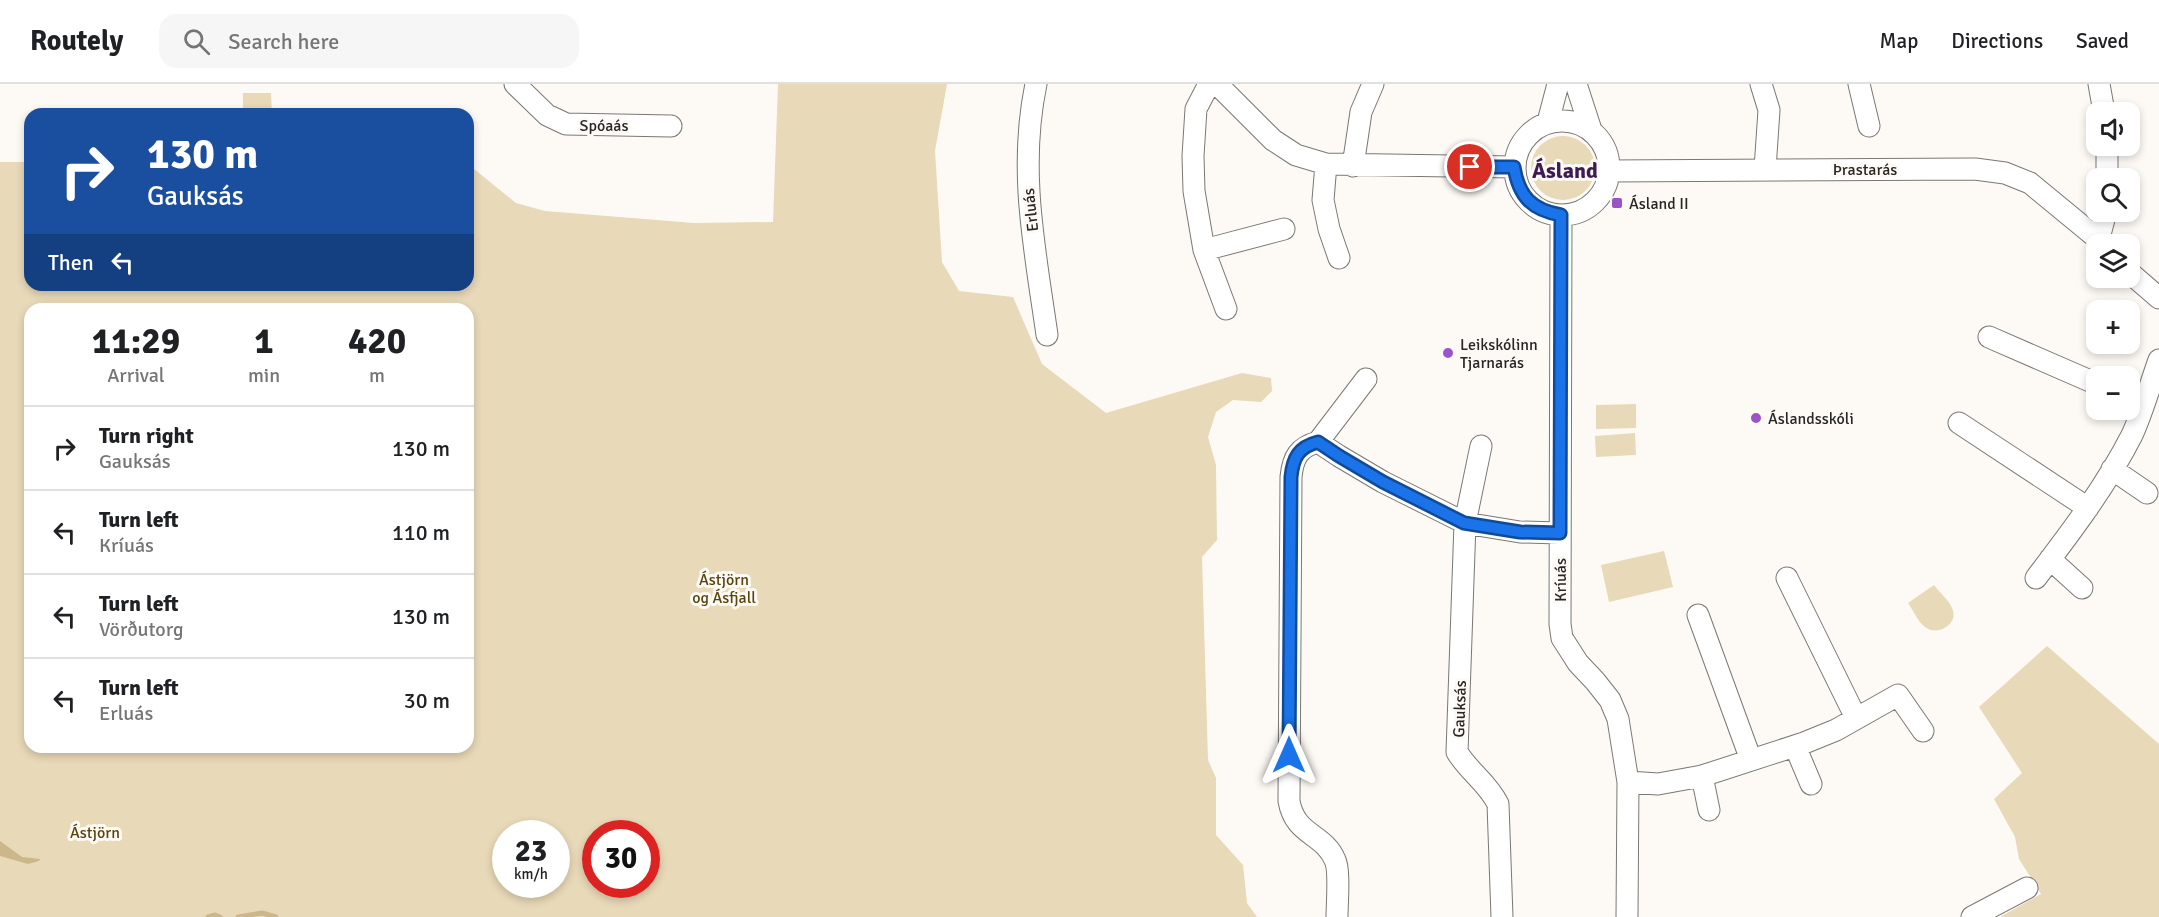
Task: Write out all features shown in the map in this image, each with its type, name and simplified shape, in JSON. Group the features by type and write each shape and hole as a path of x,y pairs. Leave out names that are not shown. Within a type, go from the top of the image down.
{"street":[{"name":"Spóaás","path":"515,84 547,115 566,124 671,126"},
{"name":"Erluás","path":"1036,84 1027,154 1028,186 1047,335"},
{"path":"1209,84 1196,109 1193,156 1194,191 1204,250 1226,309"},
{"path":"1217,84 1273,140 1296,155 1326,164 1514,167"},
{"path":"1353,166 1361,112 1373,84"},
{"path":"1548,122 1558,84"},
{"path":"1576,84 1591,130"},
{"path":"1761,84 1769,110 1766,169"},
{"path":"1859,84 1869,126"},
{"path":"2099,84 2102,102"},
{"path":"1563,120 1578,123 1591,130 1602,142 1608,156 1609,171 1604,189 1588,207 1575,213 1561,215 1547,213 1533,206 1523,195 1516,182 1514,167 1517,153 1524,139 1534,129 1548,122 1563,120"},
{"path":"1326,164 1323,200 1329,229 1339,258"},
{"name":"Þrastarás","path":"1609,171 1975,170 2005,173 2030,183 2092,234"},
{"name":"Kríuás","path":"1561,215 1560,624 1562,638 1578,663 1610,700 1618,719 1628,782 1627,917"},
{"path":"1204,250 1284,229"},
{"path":"2140,282 2159,298"},
{"path":"1989,337 2086,379"},
{"path":"2140,396 2158,369"},
{"path":"1337,917 1337,862 1327,847 1298,825 1291,812 1289,801 1292,464 1297,453 1306,446 1318,442 1366,379"},
{"path":"2036,578 2088,508 2133,432 2135,420"},
{"path":"1959,423 2088,508"},
{"path":"1318,442 1383,482 1464,523 1520,532 1560,533"},
{"name":"Gauksás","path":"1481,446 1464,523 1457,752 1463,763 1490,790 1498,804 1502,917"},
{"path":"2112,469 2147,493"},
{"path":"2050,559 2082,588"},
{"path":"1787,578 1856,717"},
{"path":"1698,615 1751,760"},
{"path":"1628,782 1658,784 1702,776 1795,746 1836,730 1898,695 1923,731"},
{"path":"1795,746 1811,784"},
{"path":"1702,776 1709,810"},
{"path":"1972,917 2027,888"}],"green space":[{"name":"Ástjörn og Ásfjall","path":"778,84 947,84 935,151 942,262 959,291 1013,297 1042,364 1106,413 1242,373 1271,378 1272,391 1261,402 1233,400 1216,412 1208,437 1216,465 1217,540 1202,557 1208,760 1216,778 1216,835 1243,865 1247,903 1257,917 0,917 0,162 24,162 24,291 474,291 474,169 516,203 545,211 694,223 773,222"},
{"path":"243,93 271,93 272,108 243,108"},
{"path":"1563,136 1581,142 1589,150 1595,168 1589,186 1581,194 1563,200 1545,194 1537,186 1531,168 1537,150 1545,142"},
{"path":"1636,404 1636,428 1596,429 1596,405"},
{"path":"1635,433 1636,455 1596,457 1595,436"},
{"path":"1664,551 1673,587 1609,602 1601,565"},
{"path":"1934,585 1949,602 1954,614 1950,624 1941,630 1930,630 1922,625 1908,603"},
{"path":"2047,646 2159,744 2159,917 2000,917 2041,894 2019,859 2015,837 1994,799 2022,773 1979,707"}],"shaded area":[{"name":"Ástjörn","path":"0,841 22,857 40,859 28,864 0,856"}],"waterway":[{"path":"238,917 262,913 276,917"},
{"path":"208,917 215,915 220,917"}],"place":[{"name":"Ásland II","path":"1617,203"},
{"name":"Leikskólinn Tjarnarás","path":"1448,353"},
{"name":"Áslandsskóli","path":"1756,418"}],"district":[{"name":"Ásland","path":"1565,170"}],"route":[{"path":"1289,755 1291,477 1292,464 1297,453 1306,446 1318,442 1383,482 1464,523 1520,532 1560,533 1561,215 1547,213 1533,206 1523,195 1516,182 1514,167 1470,167"}]}
